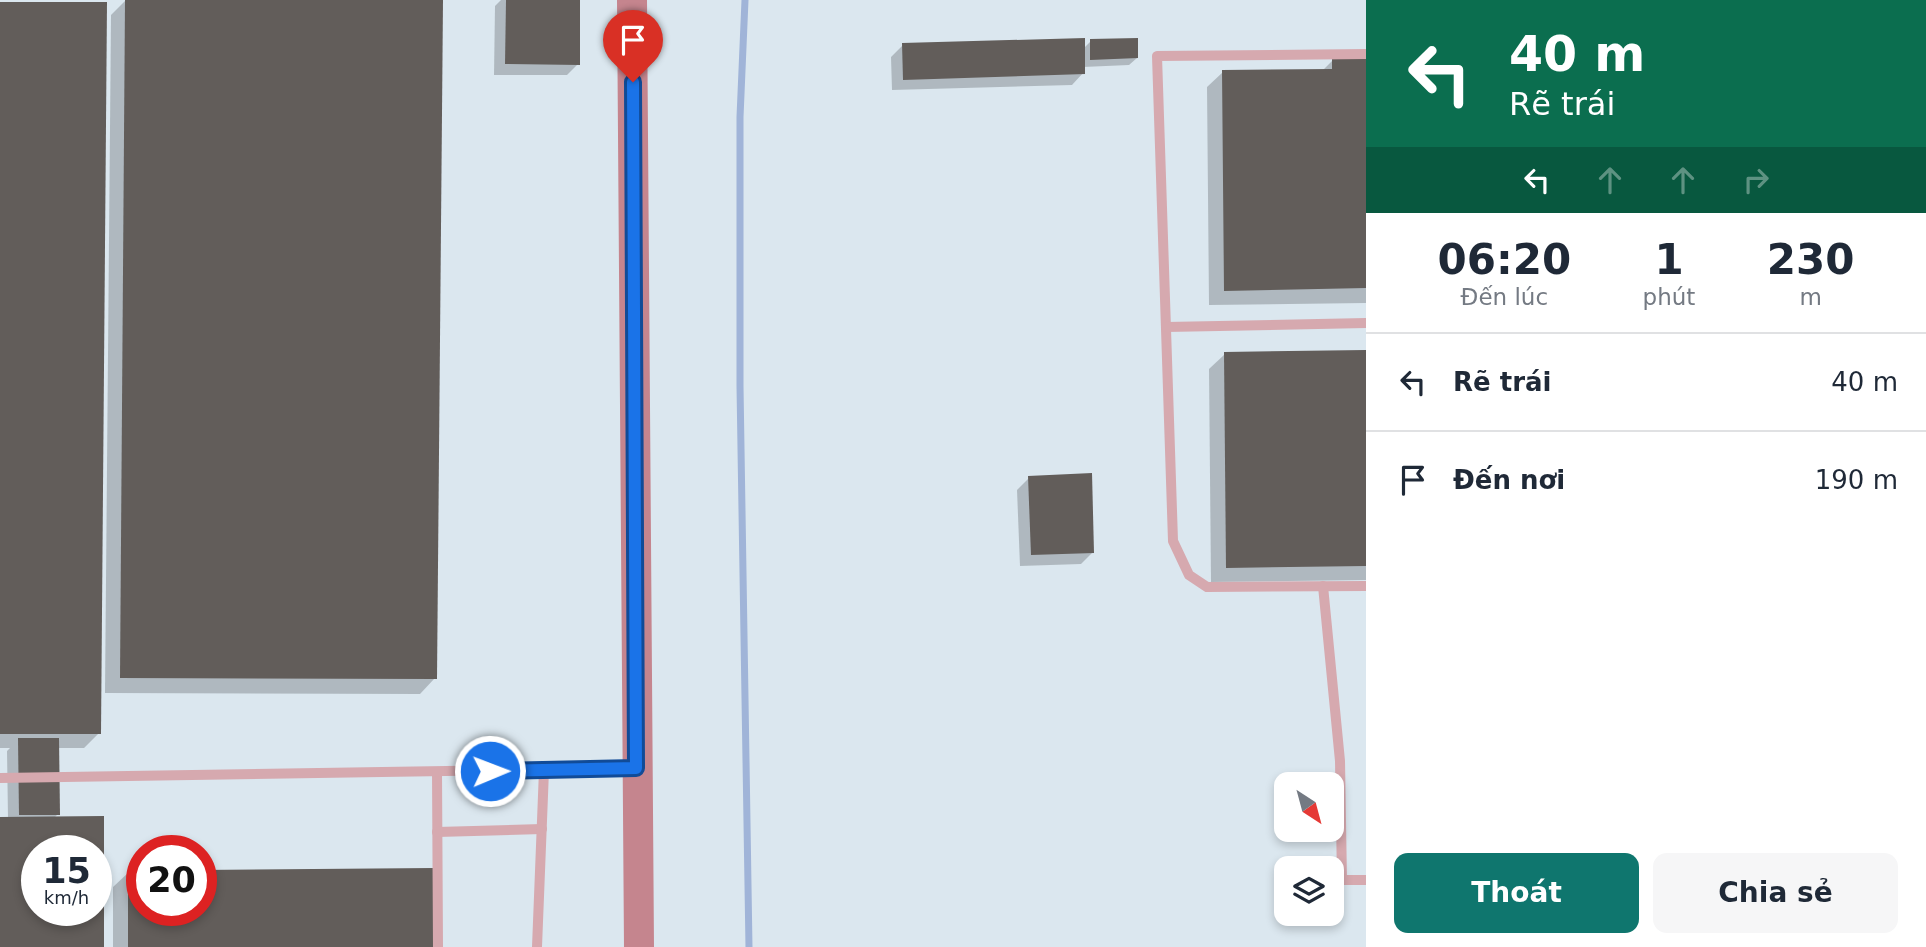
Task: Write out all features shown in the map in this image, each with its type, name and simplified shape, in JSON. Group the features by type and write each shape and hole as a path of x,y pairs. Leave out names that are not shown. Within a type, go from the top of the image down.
{"street":[{"path":"632,0 639,947"}],"lane":[{"path":"1366,54 1157,57 1173,541 1189,575 1207,587 1366,586"},
{"path":"1166,327 1366,323"},
{"path":"1323,586 1340,761 1342,880 1366,880"},
{"path":"0,778 636,768"},
{"path":"537,947 544,770"},
{"path":"437,772 438,947"},
{"path":"437,832 542,829"}],"shaded area":[{"path":"0,0 1366,0 1366,947 0,947"}],"building":[{"path":"125,0 443,0 437,679 120,678"},
{"path":"506,0 580,0 580,65 505,64"},
{"path":"0,2 107,2 101,734 0,734"},
{"path":"1085,38 1085,74 903,80 902,43"},
{"path":"1138,38 1138,58 1090,60 1090,39"},
{"path":"1366,57 1366,288 1224,291 1222,70 1332,69 1332,58"},
{"path":"1366,350 1366,566 1226,568 1224,352"},
{"path":"1092,473 1094,553 1031,555 1028,476"},
{"path":"18,738 59,738 60,815 19,815"},
{"path":"104,816 104,835 21,835 21,926 104,926 104,947 0,947 0,817"},
{"path":"434,868 434,947 128,947 128,926 217,926 217,870"}],"waterway":[{"path":"745,0 740,117 740,386 749,947"}],"route":[{"path":"490,771 636,768 633,82"}]}
